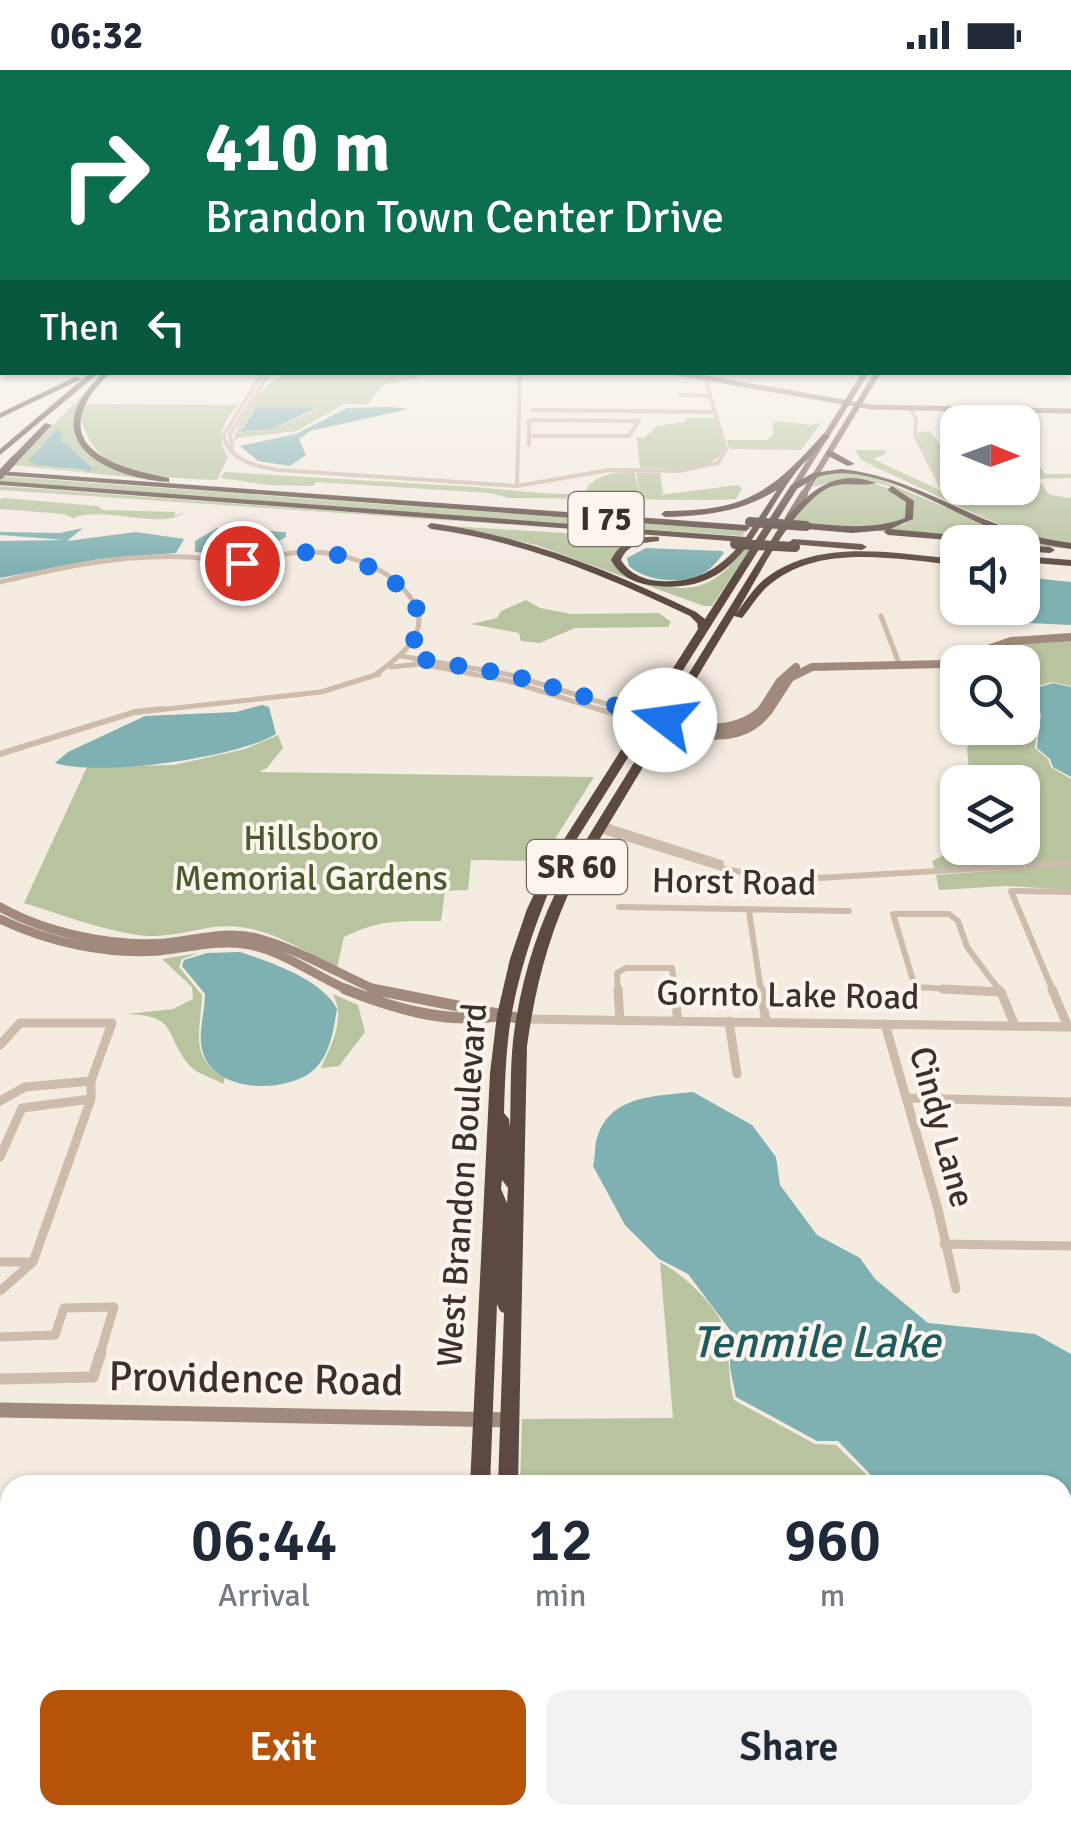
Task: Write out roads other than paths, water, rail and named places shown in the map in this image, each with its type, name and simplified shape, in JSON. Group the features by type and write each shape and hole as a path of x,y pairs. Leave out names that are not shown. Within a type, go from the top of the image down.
{"highway":[{"path":"0,450 47,412"},
{"path":"0,474 16,464 62,412"},
{"path":"79,412 75,430 82,444 115,467 177,481"},
{"path":"744,533 631,543 616,556 617,565 636,579 658,584 689,584 713,577 733,558 826,436"},
{"path":"829,453 835,460 894,479 962,512"},
{"path":"0,464 632,514 727,509 817,472 843,470 871,474 1023,536 1071,549"},
{"path":"16,464 198,490"},
{"name":"I 75","path":"0,474 798,537 940,542"},
{"name":"West Brandon Boulevard","path":"508,1475 523,1019 542,938 568,880 786,523 817,488 838,481 888,487 910,502 912,514 902,524 852,530"},
{"name":"West Brandon Boulevard","path":"480,1475 496,1106 504,1015 534,909 581,822 792,482"},
{"name":"I 75","path":"0,483 744,533"},
{"path":"0,492 677,539"},
{"path":"632,514 744,533 940,556"},
{"path":"396,522 470,531 518,542 690,606 717,608 743,595"},
{"path":"798,537 852,530 940,537"},
{"path":"1040,548 1071,549"},
{"path":"712,646 763,585 797,565 848,556 940,558"},
{"path":"1040,563 1071,566"},
{"path":"642,589 696,616 703,629"},
{"path":"616,766 621,771 622,793"},
{"path":"568,880 582,834 581,822"},
{"path":"496,1106 504,1125 506,1173 516,1184"},
{"path":"493,1189 503,1210 502,1275 512,1351"}],"main road":[{"path":"826,436 841,412"},
{"name":"SR 60","path":"786,523 854,412"}],"street":[{"path":"240,412 223,436 228,450 256,466 516,486 615,470 718,464 726,450 715,412 707,412"},
{"path":"516,486 519,412"},
{"path":"576,412 576,436"},
{"path":"529,436 629,436 639,421 638,412"},
{"path":"912,412 915,435 940,484"},
{"path":"529,445 529,421 639,421"},
{"path":"0,582 116,560 179,557 242,563 292,553 333,554 362,563 406,593 416,606 420,621 410,652 418,661"},
{"path":"881,616 899,664"},
{"path":"1001,645 1071,635"},
{"path":"375,675 399,657 413,640"},
{"path":"399,657 509,681 703,736 740,732 761,722 794,668 940,661"},
{"path":"0,754 135,712 321,692 398,664 418,661"},
{"path":"601,828 753,874 808,880 1071,863"},
{"path":"1070,1027 1011,890 1071,892"},
{"path":"0,907 23,920 119,942 164,943 218,935 257,938 380,992 504,1015"},
{"name":"Horst Road","path":"619,907 849,911"},
{"path":"748,911 766,1022"},
{"path":"1000,992 915,988 893,914 953,916 971,954 1000,992 1015,1026"},
{"path":"0,919 28,930 116,950 163,950 221,942 251,945 278,954 332,984 380,1001 452,1016 489,1020 504,1015"},
{"path":"620,1021 618,970 672,968 678,1021"},
{"name":"Gornto Lake Road","path":"504,1015 523,1019 1070,1027"},
{"path":"729,1022 737,1074"},
{"path":"0,1045 20,1023 112,1023 91,1080 91,1099 33,1262 0,1291"},
{"name":"Cindy Lane","path":"885,1024 938,1209 956,1290"},
{"path":"0,1101 25,1087 91,1080"},
{"path":"907,1098 1071,1102"},
{"path":"0,1157 22,1108 91,1099"},
{"name":"Cindy Lane","path":"944,1244 1071,1246"},
{"path":"0,1262 33,1262"},
{"path":"0,1337 55,1335 64,1308 114,1307 94,1377 0,1378"},
{"name":"Providence Road","path":"0,1410 510,1420"}],"water":[{"path":"253,412 308,412 273,429 240,432"},
{"path":"339,412 396,412 310,431 299,439 306,455 290,466 258,461 240,446 296,434"},
{"path":"57,429 62,434 60,439 93,468 91,471 37,465 28,460"},
{"path":"83,528 67,541 136,532 184,539 176,553 99,559 0,578 0,541 65,540 0,532 60,533"},
{"path":"217,528 286,532 286,537 251,555 195,552 195,541"},
{"path":"646,548 724,553 699,576 667,580 646,576 629,566 627,558"},
{"path":"1040,579 1071,582 1071,625 1040,624"},
{"path":"1053,683 1071,687 1071,777 1053,767 1037,748 1040,687"},
{"path":"262,705 269,707 276,734 231,751 134,766 76,767 55,763 68,752 145,716 236,712"},
{"path":"240,952 308,981 337,1009 330,1044 322,1060 297,1080 248,1085 218,1074 208,1063 201,1043 205,994 182,966 184,960 207,953"},
{"name":"Tenmile Lake","path":"693,1092 752,1125 776,1157 780,1185 817,1235 860,1258 875,1279 928,1323 1035,1334 1071,1354 1071,1475 870,1475 838,1441 817,1441 736,1397 730,1368 730,1330 688,1274 659,1259 625,1225 593,1166 598,1135 614,1112 637,1100"}],"park label":[{"name":"Hillsboro Memorial Gardens","path":"311,858"}]}
